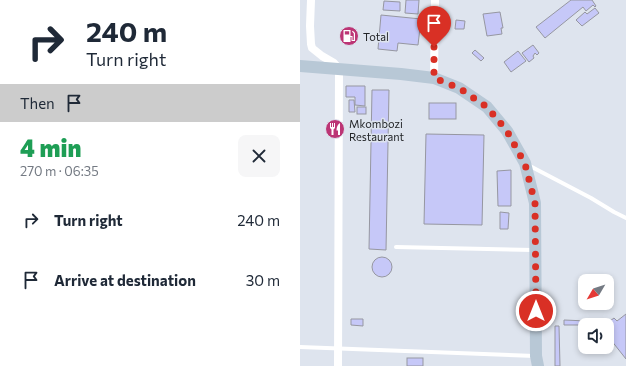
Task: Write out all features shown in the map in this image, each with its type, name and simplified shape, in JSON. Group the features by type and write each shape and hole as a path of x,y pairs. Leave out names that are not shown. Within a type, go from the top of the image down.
{"street":[{"path":"311,0 310,26 312,48 334,63 339,69 338,366"},
{"path":"434,78 435,0"},
{"path":"300,66 434,78 459,88 487,107 507,131 525,164 535,203 537,361"}],"lane":[{"path":"525,164 626,218"},
{"path":"396,247 535,250"},
{"path":"300,347 537,361"}],"building":[{"path":"406,0 419,0 418,14 405,13"},
{"path":"571,0 592,0 596,6 595,7 593,5 586,11 583,7 545,38 536,27"},
{"path":"384,1 400,2 400,11 383,10"},
{"path":"595,8 599,13 582,26 576,20 585,12 587,14"},
{"path":"500,12 503,28 501,28 502,34 487,36 483,14"},
{"path":"381,15 421,19 418,45 398,43 397,51 378,49"},
{"path":"456,20 465,21 464,29 455,29"},
{"path":"533,45 539,53 537,55 535,53 533,56 534,58 529,62 522,53"},
{"path":"475,50 484,58 481,61 472,53"},
{"path":"518,51 526,61 511,72 504,62"},
{"path":"346,86 365,86 365,106 355,105 355,97 346,97"},
{"path":"372,90 389,90 386,250 369,249"},
{"path":"349,100 354,100 355,112 349,112"},
{"path":"429,103 456,103 456,119 429,119"},
{"path":"357,107 366,107 366,114 357,114"},
{"path":"426,134 484,135 482,225 424,224"},
{"path":"511,170 511,206 498,206 497,171"},
{"path":"500,212 509,213 508,229 500,229"},
{"path":"382,257 389,260 392,267 389,274 382,277 375,274 372,267 375,260"},
{"path":"626,314 626,359 614,344 614,318 617,321"},
{"path":"351,319 363,319 363,326 351,325"},
{"path":"564,320 578,321 578,325 564,325"},
{"path":"555,326 559,326 560,366 555,366"},
{"path":"407,358 423,358 423,366 407,366"}],"place":[{"name":"Total","path":"349,36"},
{"name":"Mkombozi Restaurant","path":"335,129"}],"route":[{"path":"434,47 434,78 459,88 487,107 507,131 525,164 535,203 536,311"}]}
